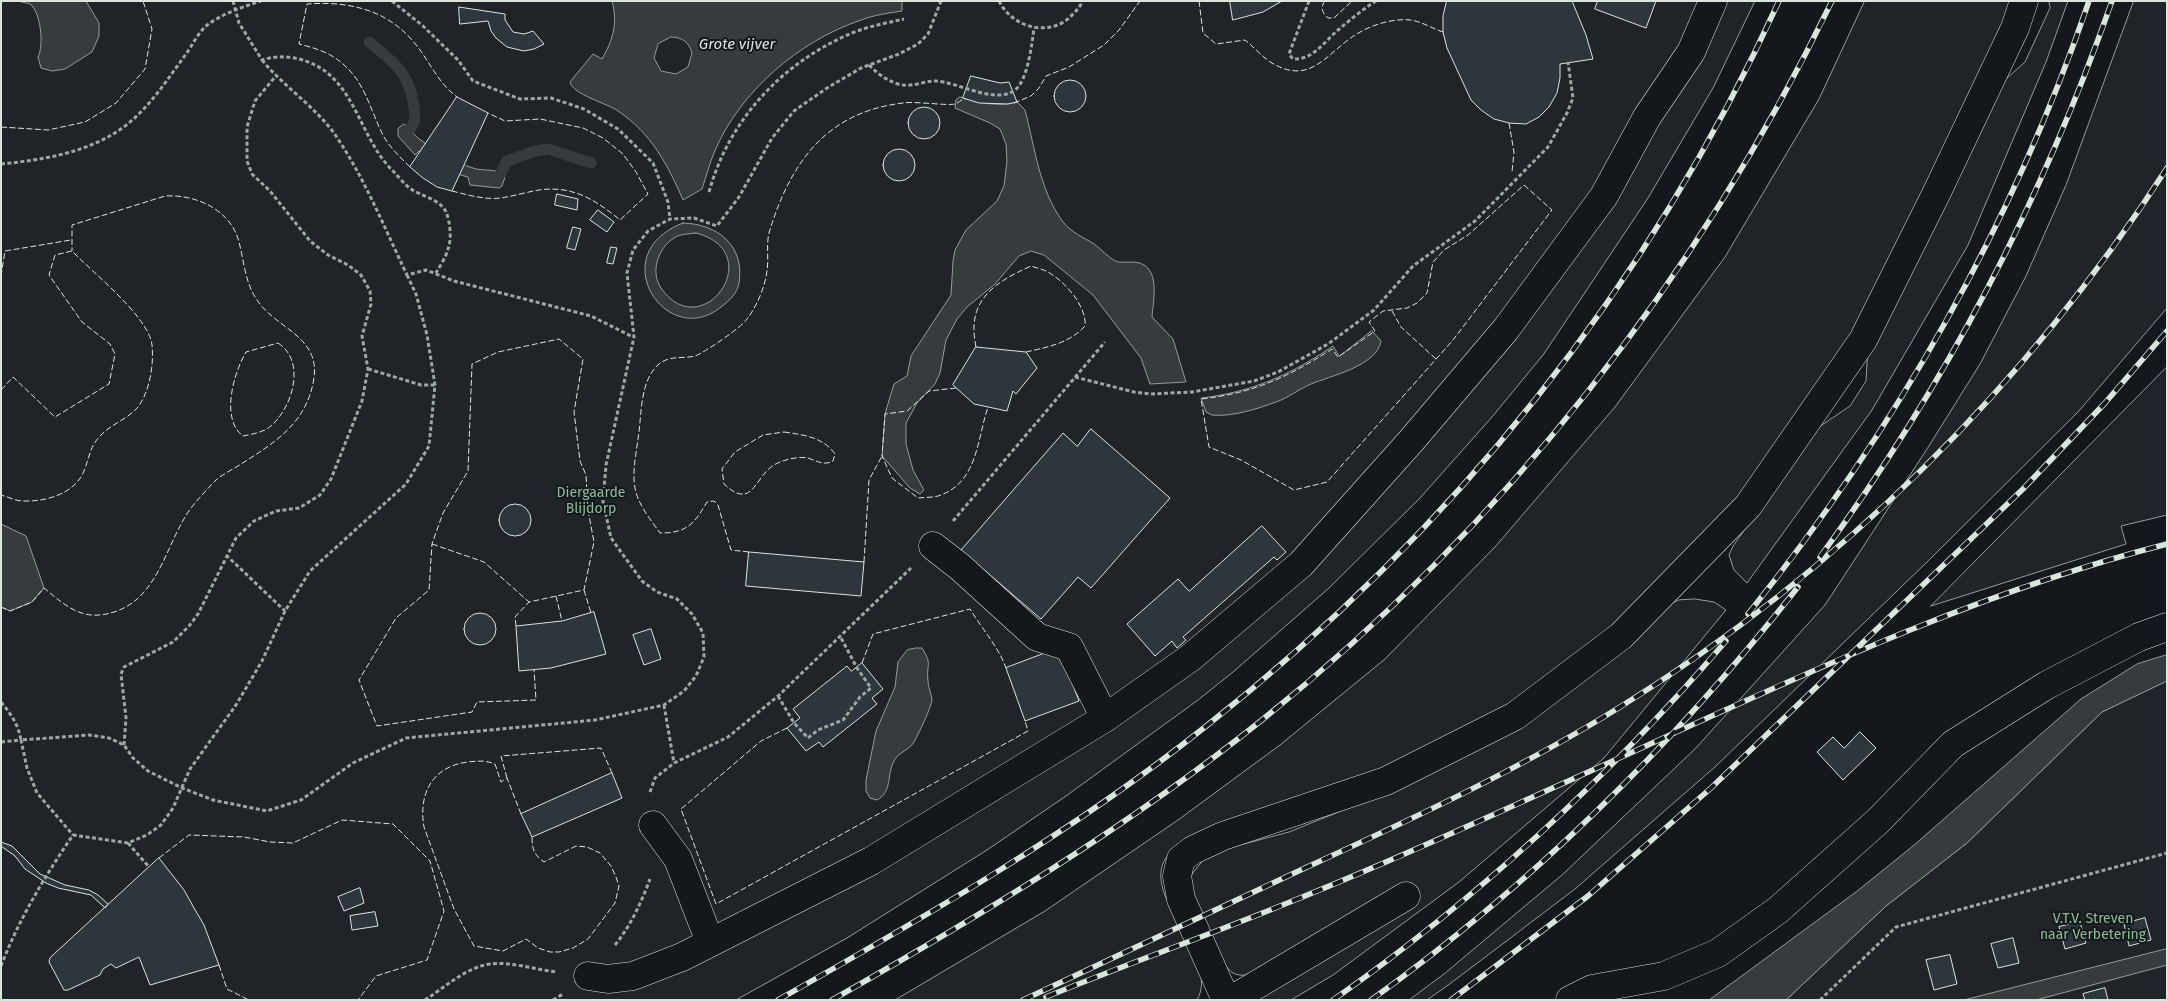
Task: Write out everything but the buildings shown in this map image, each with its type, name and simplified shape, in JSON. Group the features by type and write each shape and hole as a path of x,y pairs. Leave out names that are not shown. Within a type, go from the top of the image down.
{"lane":[{"path":"588,976 608,979 633,976 682,957 871,861 1105,718 1190,658 1301,564 1443,404 1506,329 1604,196 1647,117 1691,52 1713,1"},
{"path":"1226,1000 1181,898 1177,876 1181,858 1193,850 1223,836 1386,781 1515,716 1622,636 1748,506 1863,340 1941,183 2014,28 2024,1"},
{"path":"933,546 960,567 1037,637 1070,647 1105,718"},
{"path":"1570,1000 1592,989 1664,976 1718,953 1778,910 1878,820 1953,744 2047,685 2139,637 2167,627"},
{"path":"654,825 678,859 710,942"},
{"path":"1231,1000 1406,896"}],"path":[{"path":"1,702 19,729 27,768 37,793 72,834 128,843 147,835 161,825 173,808 190,769 236,705 262,661 285,611 310,571 406,484 429,446 435,385 427,335 416,294 362,182 335,135 318,116 275,76 262,60 239,24 234,11 233,1"},
{"path":"1,164 62,155 121,129 141,111 164,84 206,26 234,11 262,1"},
{"path":"392,1 423,26 458,60 473,81 520,99 551,98 560,100 584,109 618,129 652,163 668,202 670,219"},
{"path":"1,742 89,735 110,738 124,745 133,758 148,771 182,788 213,800 267,811 302,800 353,763 406,738 595,720 664,705 684,692 696,676 704,657 703,633 692,614 677,599 657,592 642,581 611,538 603,501 606,465 634,337 627,273 634,250 648,231 670,219 694,218 717,226 739,197 772,138 794,111 827,88 869,65 899,54 918,44 928,34 941,1"},
{"path":"999,1 1011,17 1022,24 1034,28 1052,27 1068,19 1082,1"},
{"path":"1309,1 1289,54 1293,59 1317,51 1336,31 1376,1"},
{"path":"709,192 716,169 732,138 762,94 788,70 824,46 853,32 904,19"},
{"path":"869,65 886,79 899,84 919,85 935,81 990,94 1013,92 1018,87 1028,62 1034,28"},
{"path":"262,60 272,56 295,58 308,61 323,69 349,96 374,146 390,168 411,189 438,203 445,210 449,221 448,250 436,273"},
{"path":"1074,377 1134,392 1150,394 1192,392 1254,381 1278,372 1328,344 1374,310 1413,266 1476,221 1548,147 1568,112 1573,98 1568,62"},
{"path":"124,745 126,718 121,674 124,667 173,642 189,626 198,614 236,538 254,521 276,511 299,508 320,496 331,479 362,401 368,369 362,336 371,304 370,291 361,275 310,241 270,190 252,174 247,161 247,127 255,101 275,76"},
{"path":"407,275 426,270 454,281 591,316 634,337"},
{"path":"552,1000 588,976 624,934 640,905 658,849 648,799 654,778 674,763 728,737 778,696 933,546 1105,342"},
{"path":"368,369 421,385 435,385"},
{"path":"226,555 285,611"},
{"path":"778,696 794,723 808,738 818,730 843,720 860,697 871,688 857,668 840,636"},
{"path":"664,705 674,763"},
{"path":"1,966 11,941 42,883 72,834"},
{"path":"128,843 149,867"},
{"path":"1820,1000 1896,927 2167,853"},
{"path":"425,1000 471,970 493,964 588,976"}],"green space":[{"name":"Diergaarde Blijdorp","path":"1,1 1755,1 1713,88 1648,198 1543,355 1492,417 1420,498 1329,588 1198,700 1066,796 987,850 847,938 736,1000 1,1000"},
{"path":"1865,1 2016,1 1894,261 1832,368 1779,446 1707,537 1621,619 1527,692 1486,718 1426,752 1180,845 1171,853 1166,858 1161,873 1163,890 1199,966 1201,984 1197,1000 895,1000 1045,911 1178,820 1280,745 1385,659 1495,547 1615,407 1725,257 1819,99"},
{"path":"2049,1 2068,1 2046,62 1968,245 1872,410 1747,583 1734,570 1729,555 1733,546 1816,429 1850,406 1866,381 1868,345 1997,87 2025,62 2050,8"},
{"path":"2134,1 2167,1 2167,308 2078,412 1928,561 1716,766 1575,889 1427,1000 1409,1000 1444,974 1562,875 1695,749 1825,605 1980,364 2026,276 2066,185"},
{"path":"2167,367 2167,515 2121,526 2126,544 1931,606"},
{"path":"1695,599 1714,602 1726,610 1604,758 1459,882 1333,975 1291,1000 1250,1000 1412,896 1403,883 1270,968 1253,974 1239,975 1228,969 1222,961 1208,937 1187,891 1192,874 1204,859 1221,850 1289,832 1373,798 1657,610 1679,600"},
{"name":"V.T.V. Streven naar Verbetering","path":"2167,681 2167,1000 1786,1000 1886,906 1967,843 2102,712"}],"water":[{"path":"18,1 86,1 99,23 99,36 92,52 65,69 52,71 41,68 38,57 41,38 37,14 30,4"},
{"name":"Grote vijver","path":"612,1 902,1 902,11 871,17 838,29 794,55 774,72 739,109 725,131 712,158 702,189 683,200 665,162 640,129 618,111 577,91 570,82 593,54 602,59 613,31 614,9","holes":["671,37 687,43 692,53 688,67 676,74 661,71 654,58 658,44"]},
{"path":"960,97 989,104 1017,102 1025,110 1043,182 1048,196 1066,226 1094,244 1115,261 1139,263 1148,268 1154,288 1152,317 1173,339 1186,382 1150,384 1141,358 1093,295 1044,255 1031,251 1019,256 995,284 967,307 957,319 946,340 940,373 935,384 917,403 906,423 906,444 913,470 924,490 920,494 910,488 882,456 885,414 894,384 907,376 911,356 951,295 955,250 966,230 997,201 1004,186 1007,161 1006,144 1000,129 955,108 956,100"},
{"path":"404,124 418,138 451,159 473,168 502,174 505,177 502,186 499,188 470,185 468,177 457,174 419,151 415,155 398,136 398,129"},
{"path":"683,223 696,224 718,233 733,248 738,258 740,270 739,283 732,297 721,307 701,317 681,317 664,308 651,293 645,275 647,255 659,237","holes":["696,233 717,243 728,258 728,274 722,290 710,302 694,307 677,303 661,288 658,282 656,268 660,254 668,242 684,234"]},
{"path":"1372,331 1381,341 1378,350 1371,357 1352,369 1311,384 1280,400 1253,410 1220,415 1212,415 1206,412 1201,398 1254,387 1270,381 1301,366 1333,346 1339,356"},
{"path":"1,524 26,536 44,588 32,602 10,611 1,607"},
{"path":"922,648 927,658 931,703 914,742 895,759 885,793 877,800 870,798 866,791 866,780 876,731 895,687 898,662 907,650"},
{"path":"2167,655 2167,681 2102,712 1967,843 1886,906 1786,1000 1709,1000 1856,892 1913,846 2081,699 2137,664"},
{"path":"2167,949 2167,965 2036,1000 1964,1000"}],"waterway":[{"path":"369,42 386,56 405,77 412,96 415,116 410,129"},
{"path":"501,173 507,161 535,151 548,149 591,163"}],"railway":[{"path":"778,1000 943,905 1051,838 1103,802 1205,727 1295,652 1381,572 1461,487 1536,399 1605,305 1669,208 1727,107 1779,1"},
{"path":"832,1000 998,903 1159,797 1262,720 1350,645 1434,565 1513,481 1587,392 1656,300 1720,204 1779,104 1832,1"},
{"path":"1748,614 1802,544 1853,472 1945,322 1986,245 2024,165 2059,84 2089,1"},
{"path":"1820,557 1866,492 1909,426 1987,290 2022,220 2054,148 2112,1"},
{"path":"1023,1000 1385,831 1505,772 1582,730 1701,654 1779,596 1853,534 1924,468 1990,398 2053,325 2112,248 2167,168"},
{"path":"1451,1000 1588,896 1711,788 2023,489 2105,403 2167,331"},
{"path":"1046,997 1260,914 1424,846 1782,685 1933,621 2010,592 2088,566 2167,544"},
{"path":"1371,1000 1489,908 1599,809 1652,756 1702,701 1798,587"},
{"path":"1333,1000 1440,920 1541,833 1636,740 1726,641"}],"fence":[{"path":"1,127 48,130 85,122 116,103 145,69 152,29 143,1"},
{"path":"1014,103 1031,96 1039,88 1046,76 1069,67 1104,45 1119,30 1140,1"},
{"path":"1199,1 1203,33 1216,44 1245,40 1272,63 1285,69 1296,71 1316,65 1365,29 1395,20 1410,20 1443,32"},
{"path":"1325,1 1322,10 1328,18 1334,18 1352,1"},
{"path":"410,167 387,141 362,87 351,72 329,54 299,44 307,4 322,3 351,6 364,9 390,21 412,40 438,77 457,97"},
{"path":"749,552 731,550 718,505 714,501 707,502 689,526 677,531 660,533 649,518 642,506 634,482 642,399 648,380 653,371 663,361 700,354 744,323 751,314 766,277 769,233 778,208 788,184 800,163 815,145 832,130 853,117 876,108 903,103 951,104 965,99"},
{"path":"452,191 476,197 495,198 539,190 562,190 593,200 620,220 648,194 623,154 603,138 583,128 540,119 505,121 488,113"},
{"path":"1509,123 1514,152 1512,172"},
{"path":"1524,185 1552,210 1453,340 1327,482 1294,490 1241,460 1209,447 1201,399 1238,393 1270,382 1285,376 1332,349 1338,357 1375,331 1369,322 1383,311 1407,308 1417,303 1427,293 1433,262 1444,250 1468,235 1524,185"},
{"path":"1,607 10,611 32,602 44,588 68,607 84,614 103,615 130,604 143,593 153,580 185,517 195,503 216,480 264,449 287,431 304,408 314,378 314,364 310,352 303,342 265,310 257,300 247,279 235,231 228,221 211,206 189,198 165,196 72,225 72,251"},
{"path":"1,276 5,251 71,240"},
{"path":"1,390 13,377 55,417 109,384 115,354 110,344 82,322 49,275 55,255 72,251 131,308 149,334 152,345 152,369 146,393 134,411 106,430 98,439 92,447 80,479 74,486 58,495 41,500 20,501 1,495"},
{"path":"976,347 975,317 979,306 994,287 1017,272 1031,266 1053,275 1067,287 1082,310 1085,326 1073,337 1050,346 1026,352"},
{"path":"1392,311 1401,327 1436,359"},
{"path":"516,626 515,617 529,602 584,590 594,542 588,510 586,475 580,461 574,412 583,359 559,339 498,352 472,364 468,471 443,513 432,544 429,590 396,618 359,680 377,726 472,712 477,702 536,700 534,670"},
{"path":"278,343 287,351 292,361 294,372 291,395 286,407 272,425 262,431 243,436 236,428 232,419 231,395 237,371 246,352 278,343"},
{"path":"956,388 929,391 907,411 885,414 882,456 892,478 918,498 941,495 953,489 962,480 974,458 988,407"},
{"path":"784,432 819,440 835,454 833,461 824,463 808,458 800,458 781,462 767,470 747,493 741,494 724,484 722,469 735,452 763,435 784,432"},
{"path":"864,562 869,480 882,456"},
{"path":"432,544 484,562 529,602"},
{"path":"584,590 591,613"},
{"path":"556,596 562,621"},
{"path":"862,663 873,634 970,609 994,645 1006,668"},
{"path":"787,728 761,741 681,809 716,904 1028,731 1025,721"},
{"path":"507,778 501,756 601,748 612,773"},
{"path":"521,814 507,778 501,782 495,764 488,762 468,762 446,769 437,775 426,793 423,803 424,827 454,909 474,946 503,951 526,939 538,948 550,952 559,952 573,948 588,939 615,903 619,886 611,866 600,853 587,847 576,846 544,862 534,851 532,837"},
{"path":"159,858 189,835 244,837 270,842 293,843 342,820 393,824 430,861 444,911 427,960 376,976 358,1000"},
{"path":"219,965 227,989 249,1000"}]}
